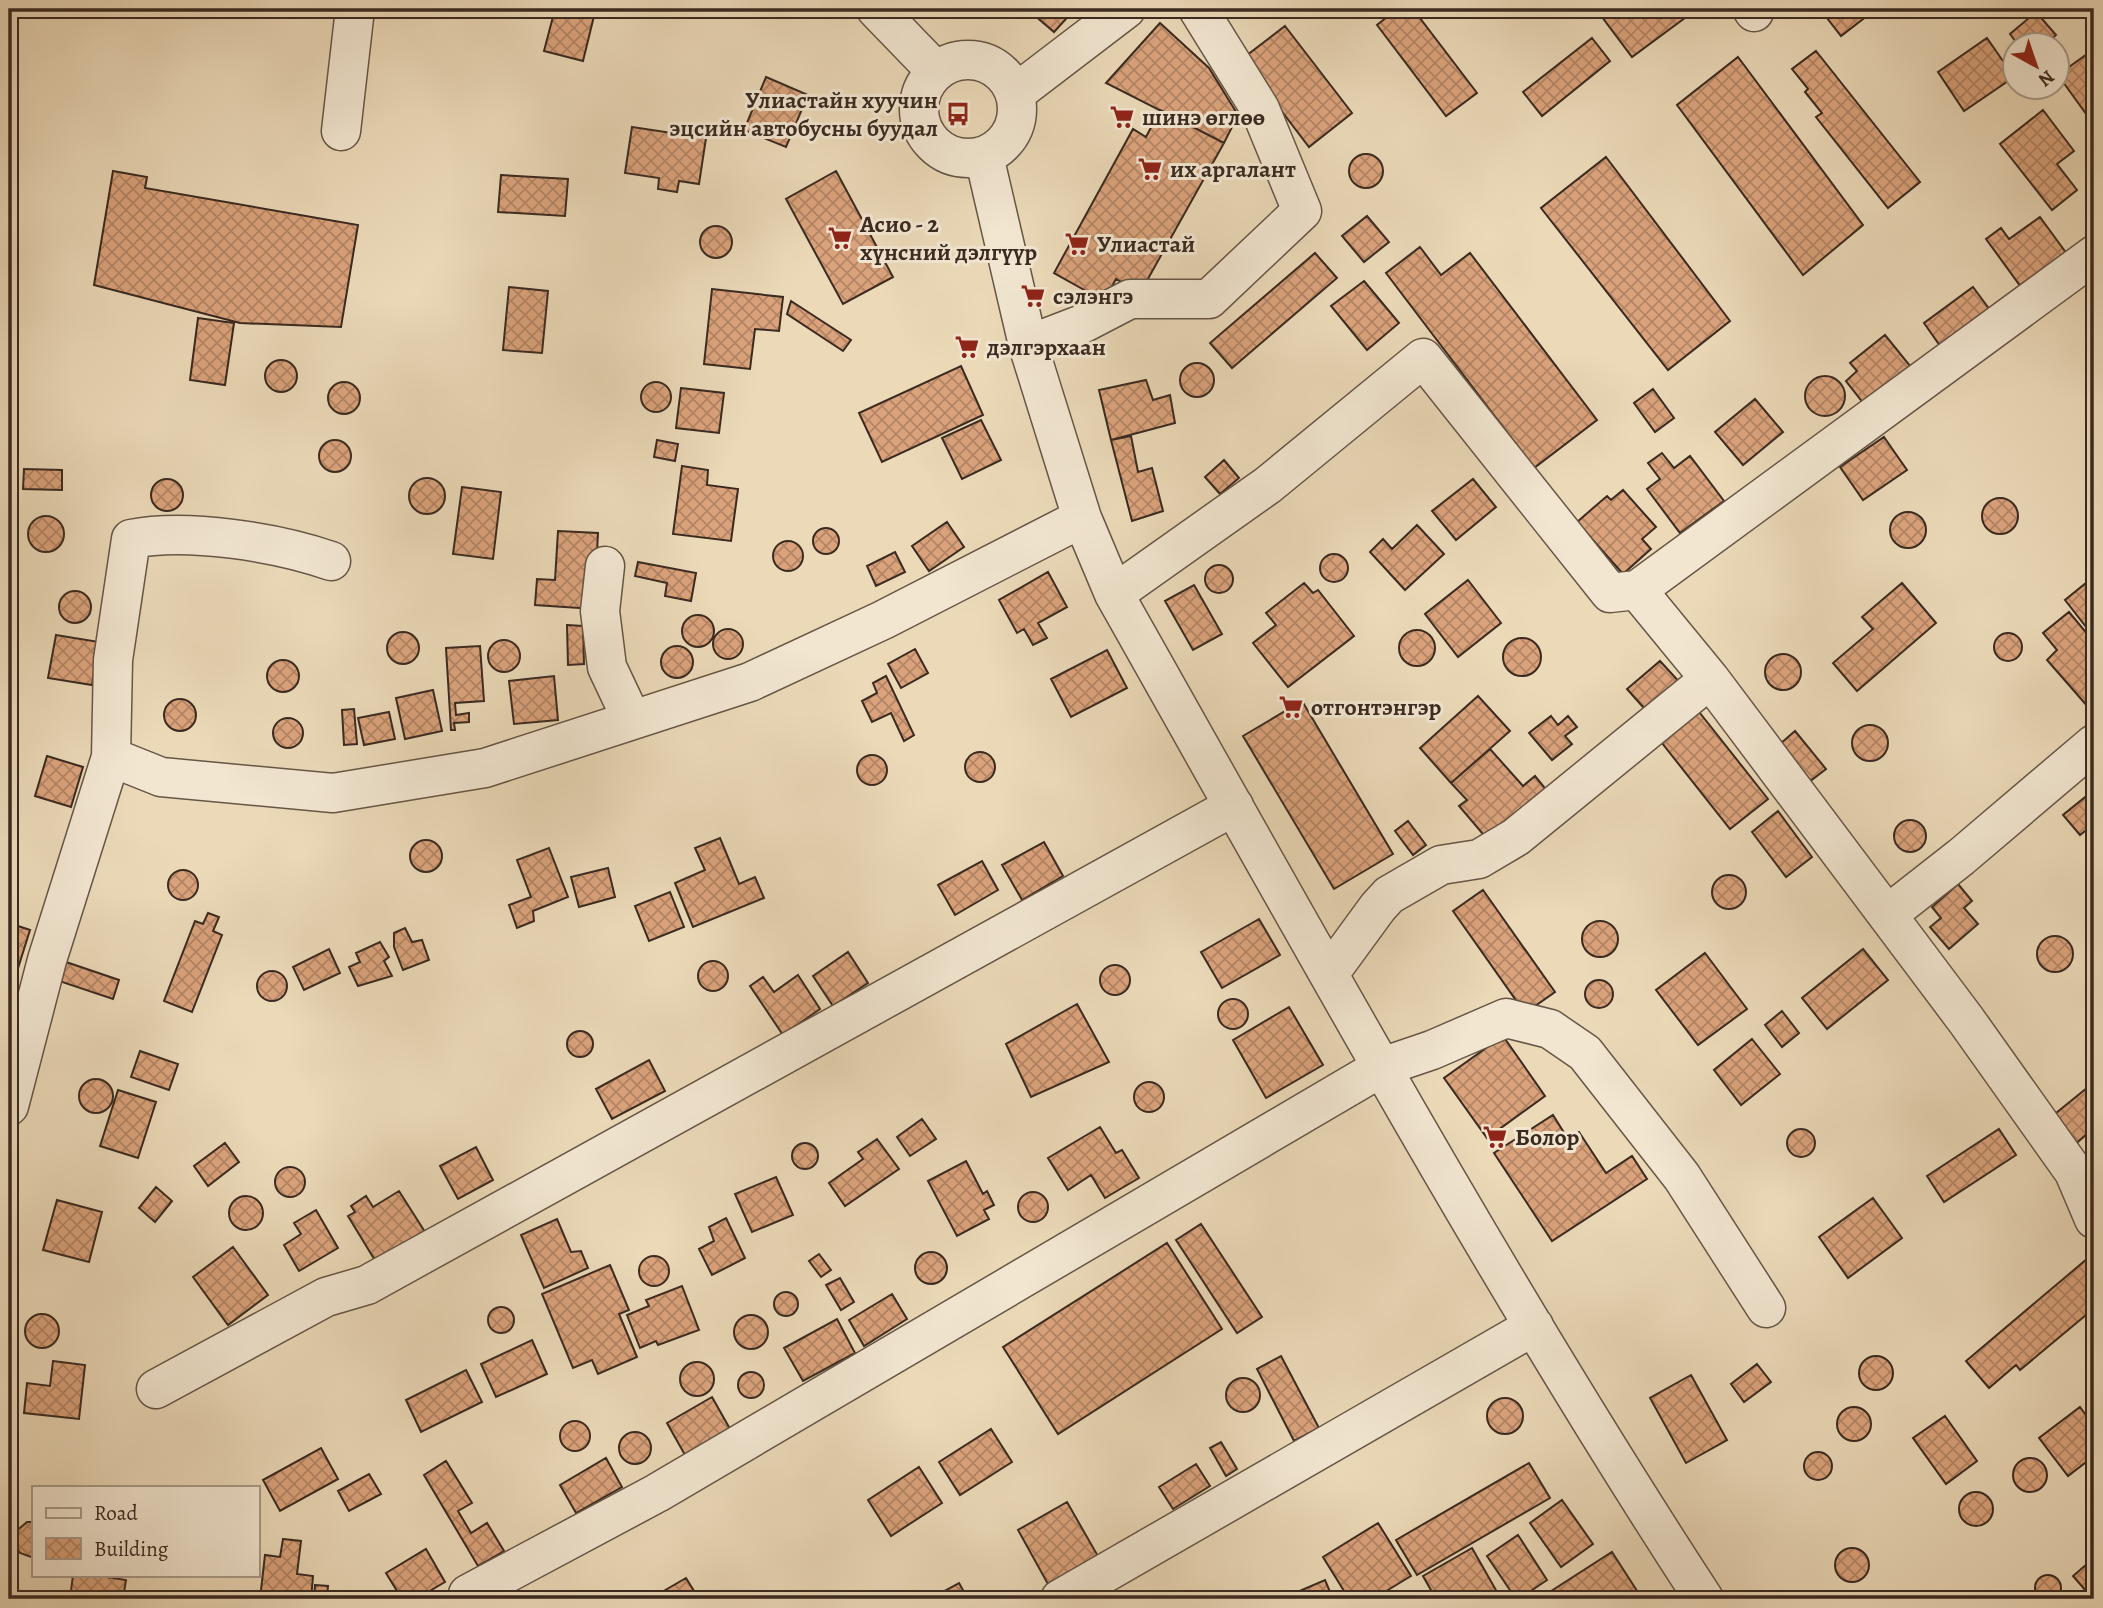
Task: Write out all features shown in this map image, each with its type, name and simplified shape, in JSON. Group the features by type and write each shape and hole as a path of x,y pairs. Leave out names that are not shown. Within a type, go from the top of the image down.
{"street":[{"path":"341,131 355,9"},
{"path":"876,9 936,71"},
{"path":"1016,93 1126,9"},
{"path":"1028,345 1080,325 1130,299 1209,299 1302,211 1260,109 1198,9"},
{"path":"972,59 991,64 1006,76 1016,93 1018,112 1013,131 1001,146 984,156 965,158 946,153 930,141 921,125 918,105 924,87 936,71 953,61 972,59"},
{"path":"984,156 1028,345 1082,518 1114,594 1382,1067 1693,1596"},
{"path":"1114,594 1268,485 1423,358 1610,593 1637,590 2094,255"},
{"path":"111,757 161,777 333,793 485,768 750,682 883,620 1082,518"},
{"path":"9,1106 47,960 111,757 113,660 131,539 151,535 207,536 306,552 331,561"},
{"path":"605,566 600,611 607,667 632,720"},
{"path":"1637,590 1710,679 1966,1020 2084,1164 2094,1219"},
{"path":"1329,974 1378,907 1390,895 1441,865 1479,859 1516,837 1710,679"},
{"path":"1887,915 1961,857 2094,744"},
{"path":"156,1389 326,1297 367,1285 1234,806"},
{"path":"468,1594 656,1493 1382,1067 1433,1050 1506,1018 1550,1029 1585,1053 1682,1177 1766,1308"},
{"path":"1060,1599 1534,1326"}],"building":[{"path":"555,9 567,9 594,16 583,61 544,51"},
{"path":"1027,9 1075,9 1054,32"},
{"path":"1397,9 1413,9 1477,93 1446,116 1377,25"},
{"path":"1596,9 1697,9 1632,57"},
{"path":"1820,9 1876,9 1841,36"},
{"path":"2036,12 2053,32 2012,32"},
{"path":"1160,23 1209,68 1238,115 1224,143 1106,83"},
{"path":"1285,26 1352,113 1309,147 1242,59"},
{"path":"1592,38 1610,61 1542,116 1523,92"},
{"path":"1987,38 2002,60 2002,85 1964,111 1938,72"},
{"path":"2094,49 2094,125 2072,94 2072,65"},
{"path":"1816,51 1920,182 1888,208 1816,117 1822,113 1805,92 1808,89 1792,69"},
{"path":"1738,57 1863,225 1803,275 1677,105"},
{"path":"766,77 808,95 786,147 744,130"},
{"path":"1160,110 1224,143 1140,293 1116,279 1104,301 1054,273 1133,129 1146,137"},
{"path":"2043,110 2074,151 2057,164 2077,190 2052,210 2000,144"},
{"path":"632,127 706,138 699,184 679,181 677,192 658,189 659,178 625,173"},
{"path":"1366,154 1378,159 1383,171 1378,183 1366,188 1354,183 1349,171 1354,159"},
{"path":"1606,157 1730,321 1668,370 1541,208"},
{"path":"113,171 147,177 145,188 358,225 341,327 240,323 94,285"},
{"name":"Асио - 2 хүнсний дэлгүүр","path":"836,171 893,277 843,304 786,199"},
{"path":"501,175 568,179 565,216 498,212"},
{"path":"1367,216 1389,242 1364,262 1342,236"},
{"path":"2040,217 2067,254 2021,287 1986,239 2001,228 2009,239"},
{"path":"716,226 727,231 732,242 727,253 716,258 705,253 700,242 705,231"},
{"path":"1420,247 1441,275 1470,253 1597,420 1534,468 1386,273"},
{"path":"1315,253 1337,278 1232,368 1210,343"},
{"path":"1364,281 1399,323 1367,350 1331,306"},
{"path":"509,287 548,291 542,353 503,350"},
{"path":"1973,287 1993,314 1943,350 1924,323"},
{"path":"712,289 783,297 779,331 755,329 750,369 704,364"},
{"path":"791,301 851,340 843,351 787,314"},
{"path":"198,318 234,323 225,385 190,380"},
{"path":"1885,335 1911,367 1864,404 1846,381 1857,371 1850,363"},
{"path":"281,360 292,365 297,376 292,387 281,392 270,387 265,376 270,365"},
{"path":"1197,363 1209,368 1214,380 1209,392 1197,397 1185,392 1180,380 1185,368"},
{"path":"961,366 983,415 882,462 859,413"},
{"path":"1825,376 1833,377 1839,382 1844,388 1844,404 1839,410 1833,415 1825,416 1817,415 1811,410 1806,404 1805,396 1806,388 1811,382 1817,377"},
{"path":"1146,380 1153,400 1170,395 1175,423 1111,440 1099,390"},
{"path":"344,382 355,387 360,398 355,409 344,414 333,409 328,398 333,387"},
{"path":"656,382 662,383 670,391 670,403 662,411 656,412 650,411 642,403 641,397 642,391 650,383"},
{"path":"681,388 724,393 719,433 676,428"},
{"path":"1653,389 1674,418 1655,432 1634,403"},
{"path":"1755,399 1783,432 1743,465 1715,432"},
{"path":"981,420 1001,460 962,479 942,438"},
{"path":"1131,436 1138,472 1152,468 1163,511 1132,521 1111,440"},
{"path":"1884,437 1907,470 1863,500 1840,467"},
{"path":"335,440 346,445 351,456 346,467 335,472 324,467 319,456 324,445"},
{"path":"657,440 678,444 675,461 654,457"},
{"path":"1662,453 1674,468 1690,456 1724,501 1680,533 1647,489 1660,479 1648,463"},
{"path":"1224,460 1239,478 1220,494 1205,477"},
{"path":"682,466 708,470 707,485 738,489 731,541 673,534"},
{"path":"24,469 62,470 62,490 23,489"},
{"path":"427,478 440,483 445,496 440,509 427,514 414,509 409,496 414,483"},
{"path":"167,479 178,484 183,495 178,506 167,511 156,506 151,495 156,484"},
{"path":"1473,479 1496,507 1456,540 1432,511"},
{"path":"462,487 501,492 493,559 453,554"},
{"path":"1623,490 1656,527 1642,539 1651,549 1623,574 1577,522 1607,496 1611,500"},
{"path":"2000,498 2013,503 2018,516 2013,529 2000,534 1987,529 1982,516 1987,503"},
{"path":"1908,512 1921,517 1926,530 1921,543 1908,548 1895,543 1890,530 1895,517"},
{"path":"46,516 59,521 64,534 59,547 46,552 33,547 28,534 33,521"},
{"path":"947,522 964,547 929,571 912,546"},
{"path":"1417,525 1444,554 1405,590 1370,552 1383,539 1392,549"},
{"path":"826,528 835,532 839,541 835,550 826,554 817,550 813,541 817,532"},
{"path":"558,531 598,533 594,609 535,605 537,579 555,580"},
{"path":"788,541 794,542 802,550 802,562 794,570 788,571 782,570 774,562 773,556 774,550 782,542"},
{"path":"895,552 905,572 876,586 867,566"},
{"path":"1334,554 1344,558 1348,568 1344,578 1334,582 1324,578 1320,568 1324,558"},
{"path":"638,562 696,573 691,601 665,596 667,583 635,576"},
{"path":"1219,565 1229,569 1233,579 1229,589 1219,593 1209,589 1205,579 1209,569"},
{"path":"1048,572 1067,607 1038,623 1047,638 1033,645 1024,629 1017,633 999,600"},
{"path":"1468,580 1501,623 1458,657 1425,614"},
{"path":"1304,583 1313,593 1318,590 1354,636 1288,687 1253,643 1276,625 1266,613"},
{"path":"1902,583 1936,623 1857,691 1833,663 1873,629 1862,617"},
{"path":"2086,583 2094,593 2094,637 2065,600"},
{"path":"1194,585 1222,634 1193,650 1165,601"},
{"path":"75,591 86,596 91,607 86,618 75,623 64,618 59,607 64,596"},
{"path":"2069,612 2094,642 2094,704 2089,708 2047,660 2057,650 2043,633"},
{"path":"698,615 709,620 714,631 709,642 698,647 687,642 682,631 687,620"},
{"path":"9,625 15,630 17,640 9,652"},
{"path":"567,625 583,626 584,664 568,665"},
{"path":"728,629 734,630 742,638 742,650 734,658 728,659 722,658 714,650 713,644 714,638 722,630"},
{"path":"1417,630 1430,635 1435,648 1430,661 1417,666 1404,661 1399,648 1404,635"},
{"path":"403,632 414,637 419,648 414,659 403,664 392,659 387,648 392,637"},
{"path":"2008,633 2018,637 2022,647 2018,657 2008,661 1998,657 1994,647 1998,637"},
{"path":"56,635 99,642 92,685 48,678"},
{"path":"1522,638 1535,644 1541,657 1535,670 1522,676 1509,670 1503,657 1509,644"},
{"path":"504,640 515,645 520,656 515,667 504,672 493,667 488,656 493,645"},
{"path":"480,646 484,701 455,703 456,715 469,713 469,722 454,723 455,730 451,730 446,648"},
{"path":"677,646 688,651 693,662 688,673 677,678 666,673 661,662 666,651"},
{"path":"915,649 928,673 901,688 888,664"},
{"path":"1107,650 1127,688 1071,717 1051,679"},
{"path":"1783,654 1796,659 1801,672 1796,685 1783,690 1770,685 1765,672 1770,659"},
{"path":"283,660 294,665 299,676 294,687 283,692 272,687 267,676 272,665"},
{"path":"1660,661 1683,686 1651,716 1627,689"},
{"path":"554,676 558,720 514,724 509,681"},
{"path":"886,676 914,735 904,741 891,713 872,722 862,701 877,693 873,683"},
{"path":"433,690 442,731 405,739 396,698"},
{"path":"1478,696 1510,731 1451,783 1420,748"},
{"path":"180,699 191,704 196,715 191,726 180,731 169,726 164,715 169,704"},
{"path":"1302,701 1393,854 1334,889 1243,736"},
{"path":"1696,708 1768,799 1730,829 1658,738"},
{"path":"354,709 357,744 344,745 342,710"},
{"path":"389,712 395,739 364,745 358,718"},
{"path":"1551,716 1558,725 1568,716 1577,727 1565,736 1572,744 1552,760 1529,733"},
{"path":"288,718 294,719 302,727 302,739 294,747 288,748 282,747 274,739 273,733 274,727 282,719"},
{"path":"1870,725 1883,730 1888,743 1883,756 1870,761 1857,756 1852,743 1857,730"},
{"path":"1795,731 1826,769 1809,782 1779,745"},
{"path":"1490,749 1523,786 1535,776 1553,798 1494,847 1459,806 1467,800 1451,783"},
{"path":"980,752 986,753 994,761 994,773 986,781 980,782 974,781 966,773 965,767 966,761 974,753"},
{"path":"872,755 878,756 886,764 886,776 878,784 872,785 866,784 858,776 857,770 858,764 866,756"},
{"path":"47,756 83,767 71,807 35,796"},
{"path":"2089,794 2094,800 2094,824 2080,835 2063,815"},
{"path":"1778,811 1812,857 1786,877 1752,832"},
{"path":"1910,820 1921,825 1926,836 1921,847 1910,852 1899,847 1894,836 1899,825"},
{"path":"1408,821 1426,845 1413,855 1395,831"},
{"path":"9,827 16,833 18,843 9,855"},
{"path":"720,838 739,884 755,877 764,898 693,927 675,883 705,870 695,848"},
{"path":"426,840 438,844 442,856 438,868 426,872 414,868 410,856 414,844"},
{"path":"1044,842 1063,876 1022,900 1002,865"},
{"path":"549,848 568,897 533,911 534,921 517,928 509,905 531,897 517,860"},
{"path":"982,861 998,890 955,915 938,885"},
{"path":"608,868 615,897 579,907 571,877"},
{"path":"183,870 189,871 197,879 197,891 189,899 183,900 177,899 169,891 168,885 169,879 177,871"},
{"path":"1729,875 1741,880 1746,892 1741,904 1729,909 1717,904 1712,892 1717,880"},
{"path":"1958,884 1972,901 1964,908 1978,924 1949,949 1930,927 1941,918 1932,907"},
{"path":"1483,890 1555,992 1525,1013 1453,911"},
{"path":"670,892 684,927 649,941 635,906"},
{"path":"208,913 219,917 213,931 222,935 192,1012 164,1001 195,921 203,924"},
{"path":"1259,919 1280,955 1222,988 1201,952"},
{"path":"1600,921 1613,926 1618,939 1613,952 1600,957 1587,952 1582,939 1587,926"},
{"path":"9,923 30,930 14,981 9,980"},
{"path":"405,928 412,942 422,940 429,960 403,970 394,947 394,933"},
{"path":"2055,936 2068,941 2073,954 2068,967 2055,972 2042,967 2037,954 2042,941"},
{"path":"380,942 389,957 384,961 392,976 358,986 349,967 360,962 356,953"},
{"path":"329,949 340,973 304,990 293,967"},
{"path":"1863,949 1888,980 1827,1029 1802,998"},
{"path":"848,952 868,983 833,1006 813,976"},
{"path":"1705,953 1747,1009 1698,1045 1656,990"},
{"path":"713,961 719,962 727,970 727,982 719,990 713,991 707,990 699,982 698,976 699,970 707,962"},
{"path":"66,962 119,980 113,999 59,981"},
{"path":"1115,965 1121,966 1129,974 1129,986 1121,994 1115,995 1109,994 1101,986 1100,980 1101,974 1109,966"},
{"path":"272,971 278,972 286,980 286,992 278,1000 272,1001 266,1000 258,992 257,986 258,980 266,972"},
{"path":"798,975 820,1009 783,1035 750,986 763,977 774,992"},
{"path":"1599,980 1609,984 1613,994 1609,1004 1599,1008 1589,1004 1585,994 1589,984"},
{"path":"1233,999 1243,1004 1248,1014 1243,1024 1233,1029 1223,1024 1218,1014 1223,1004"},
{"path":"1077,1004 1109,1062 1031,1097 1006,1044"},
{"path":"1289,1007 1323,1065 1266,1098 1233,1040"},
{"path":"1782,1011 1799,1033 1782,1047 1765,1025"},
{"path":"580,1031 589,1035 593,1044 589,1053 580,1057 571,1053 567,1044 571,1035"},
{"path":"1503,1036 1545,1096 1487,1138 1444,1078"},
{"path":"1752,1039 1780,1074 1741,1105 1714,1070"},
{"path":"140,1051 178,1064 169,1090 131,1077"},
{"path":"649,1060 665,1091 612,1119 596,1089"},
{"path":"96,1079 108,1084 113,1096 108,1108 96,1113 84,1108 79,1096 84,1084"},
{"path":"1149,1082 1155,1083 1163,1091 1163,1103 1155,1111 1149,1112 1143,1111 1135,1103 1134,1097 1135,1091 1143,1083"},
{"path":"2093,1083 2094,1128 2073,1146 2050,1118"},
{"path":"118,1090 156,1102 138,1158 100,1146"},
{"path":"1553,1115 1568,1139 1579,1132 1606,1173 1632,1156 1647,1179 1552,1241 1494,1153"},
{"path":"922,1119 936,1139 910,1156 897,1137"},
{"path":"1100,1127 1116,1153 1122,1150 1139,1178 1105,1198 1091,1175 1068,1190 1048,1158"},
{"path":"1801,1129 1811,1133 1815,1143 1811,1153 1801,1157 1791,1153 1787,1143 1791,1133"},
{"path":"1999,1129 2016,1155 1944,1202 1927,1176"},
{"path":"877,1139 899,1169 845,1206 829,1183 863,1159 858,1152"},
{"path":"225,1143 239,1162 208,1186 194,1166"},
{"path":"805,1143 814,1147 818,1156 814,1165 805,1169 796,1165 792,1156 796,1147"},
{"path":"476,1147 493,1180 458,1199 440,1166"},
{"path":"966,1161 983,1194 987,1191 994,1205 984,1210 989,1219 957,1236 928,1181"},
{"path":"290,1167 296,1168 304,1176 304,1188 296,1196 290,1197 284,1196 276,1188 275,1182 276,1176 284,1168"},
{"path":"776,1177 793,1215 752,1232 735,1194"},
{"path":"156,1187 172,1201 155,1222 139,1208"},
{"path":"399,1191 425,1232 376,1262 348,1216 355,1212 351,1206 366,1196 373,1207"},
{"path":"1033,1192 1039,1193 1047,1201 1047,1213 1039,1221 1033,1222 1027,1221 1019,1213 1018,1207 1019,1201 1027,1193"},
{"path":"246,1196 258,1201 263,1213 258,1225 246,1230 234,1225 229,1213 234,1201"},
{"path":"1873,1198 1902,1238 1848,1278 1819,1237"},
{"path":"57,1200 102,1212 89,1262 43,1250"},
{"path":"316,1210 338,1248 299,1271 284,1245 301,1234 294,1223"},
{"path":"726,1218 745,1258 712,1275 699,1249 714,1241 709,1227"},
{"path":"557,1219 571,1252 581,1251 588,1268 544,1288 521,1235"},
{"path":"1201,1224 1262,1317 1237,1333 1176,1240"},
{"path":"1167,1243 1222,1329 1058,1434 1003,1347"},
{"path":"233,1247 268,1295 228,1325 193,1277"},
{"path":"931,1252 942,1257 947,1268 942,1279 931,1284 920,1279 915,1268 920,1257"},
{"path":"2094,1253 2094,1313 2092,1310 2020,1370 2016,1365 1989,1388 1966,1361"},
{"path":"819,1254 831,1270 821,1277 809,1261"},
{"path":"654,1256 665,1260 669,1271 665,1282 654,1286 643,1282 639,1271 643,1260"},
{"path":"610,1265 629,1310 619,1314 637,1357 598,1374 592,1360 573,1368 542,1294"},
{"path":"840,1278 854,1302 841,1310 826,1285"},
{"path":"682,1286 699,1330 658,1345 656,1341 640,1348 627,1315 649,1306 646,1300"},
{"path":"786,1292 795,1295 798,1304 795,1313 786,1316 777,1313 774,1304 777,1295"},
{"path":"892,1294 907,1319 864,1346 849,1320"},
{"path":"501,1307 510,1311 514,1320 510,1329 501,1333 492,1329 488,1320 492,1311"},
{"path":"42,1314 54,1319 59,1331 54,1343 42,1348 30,1343 25,1331 30,1319"},
{"path":"751,1315 763,1320 768,1332 763,1344 751,1349 739,1344 734,1332 739,1320"},
{"path":"837,1319 855,1353 803,1381 784,1348"},
{"path":"532,1340 547,1374 496,1397 481,1364"},
{"path":"1281,1356 1319,1428 1294,1441 1257,1369"},
{"path":"1876,1356 1888,1361 1893,1373 1888,1385 1876,1390 1864,1385 1859,1373 1864,1361"},
{"path":"53,1361 85,1365 79,1419 24,1413 27,1383 50,1386"},
{"path":"697,1362 709,1367 714,1379 709,1391 697,1396 685,1391 680,1379 685,1367"},
{"path":"1757,1364 1771,1382 1744,1402 1731,1384"},
{"path":"466,1370 482,1402 421,1432 406,1400"},
{"path":"751,1372 760,1376 764,1385 760,1394 751,1398 742,1394 738,1385 742,1376"},
{"path":"1691,1375 1727,1440 1686,1463 1650,1398"},
{"path":"1243,1378 1255,1383 1260,1395 1255,1407 1243,1412 1231,1407 1226,1395 1231,1383"},
{"path":"712,1397 730,1429 685,1455 667,1423"},
{"path":"1505,1398 1518,1403 1523,1416 1518,1429 1505,1434 1492,1429 1487,1416 1492,1403"},
{"path":"1854,1407 1866,1412 1871,1424 1866,1436 1854,1441 1842,1436 1837,1424 1842,1412"},
{"path":"2080,1407 2094,1426 2094,1456 2068,1476 2039,1438"},
{"path":"1945,1416 1977,1461 1946,1484 1913,1438"},
{"path":"575,1421 581,1422 589,1430 589,1442 581,1450 575,1451 569,1450 561,1442 560,1436 561,1430 569,1422"},
{"path":"991,1429 1012,1462 960,1495 939,1462"},
{"path":"635,1432 647,1436 651,1448 647,1460 635,1464 623,1460 619,1448 623,1436"},
{"path":"1221,1442 1237,1469 1226,1476 1210,1448"},
{"path":"321,1448 338,1479 280,1511 263,1480"},
{"path":"1818,1452 1828,1456 1832,1466 1828,1476 1818,1480 1808,1476 1804,1466 1808,1456"},
{"path":"606,1458 622,1487 576,1513 560,1485"},
{"path":"2030,1458 2042,1463 2047,1475 2042,1487 2030,1492 2018,1487 2013,1475 2018,1463"},
{"path":"446,1461 472,1503 458,1511 471,1533 487,1523 504,1551 478,1566 424,1475"},
{"path":"1529,1463 1550,1498 1417,1575 1396,1540"},
{"path":"1196,1464 1210,1486 1173,1509 1159,1487"},
{"path":"919,1467 942,1503 891,1536 868,1500"},
{"path":"369,1474 381,1494 349,1511 338,1491"},
{"path":"1976,1492 1988,1497 1993,1509 1988,1521 1976,1526 1964,1521 1959,1509 1964,1497"},
{"path":"1562,1500 1593,1544 1561,1567 1530,1523"},
{"path":"1067,1502 1099,1558 1049,1586 1018,1530"},
{"path":"27,1522 32,1522 32,1556 20,1553 14,1544 14,1533"},
{"path":"1378,1523 1411,1576 1373,1599 1349,1599 1323,1557"},
{"path":"1518,1535 1547,1580 1516,1599 1487,1556"},
{"path":"283,1539 301,1541 297,1574 313,1576 311,1599 260,1599 265,1555 280,1557"},
{"path":"1472,1548 1501,1599 1436,1599 1423,1576"},
{"path":"1852,1548 1864,1553 1869,1565 1864,1577 1852,1582 1840,1577 1835,1565 1840,1553"},
{"path":"426,1549 445,1582 416,1599 402,1599 386,1573"},
{"path":"1612,1552 1641,1597 1638,1599 1548,1599 1545,1595"},
{"path":"2094,1558 2094,1599 2093,1599 2073,1576"},
{"path":"2048,1575 2057,1579 2061,1588 2057,1597 2048,1601 2039,1597 2035,1588 2039,1579"},
{"path":"73,1576 126,1580 123,1599 70,1599"},
{"path":"686,1578 699,1599 650,1599"},
{"path":"1325,1580 1333,1599 1281,1599"},
{"path":"959,1583 968,1599 930,1599"},
{"path":"315,1585 328,1586 327,1596 367,1599 314,1599"}],"place":[{"name":"Улиастайн хуучин эцсийн автобусны буудал","path":"958,114"},
{"name":"шинэ өглөө","path":"1122,117"},
{"name":"их аргалант","path":"1150,169"},
{"name":"Асио - 2 хүнсний дэлгүүр","path":"840,238"},
{"name":"Улиастай","path":"1077,244"},
{"name":"сэлэнгэ","path":"1033,296"},
{"name":"дэлгэрхаан","path":"967,347"},
{"name":"отгонтэнгэр","path":"1291,707"},
{"name":"Болор","path":"1495,1137"}]}
